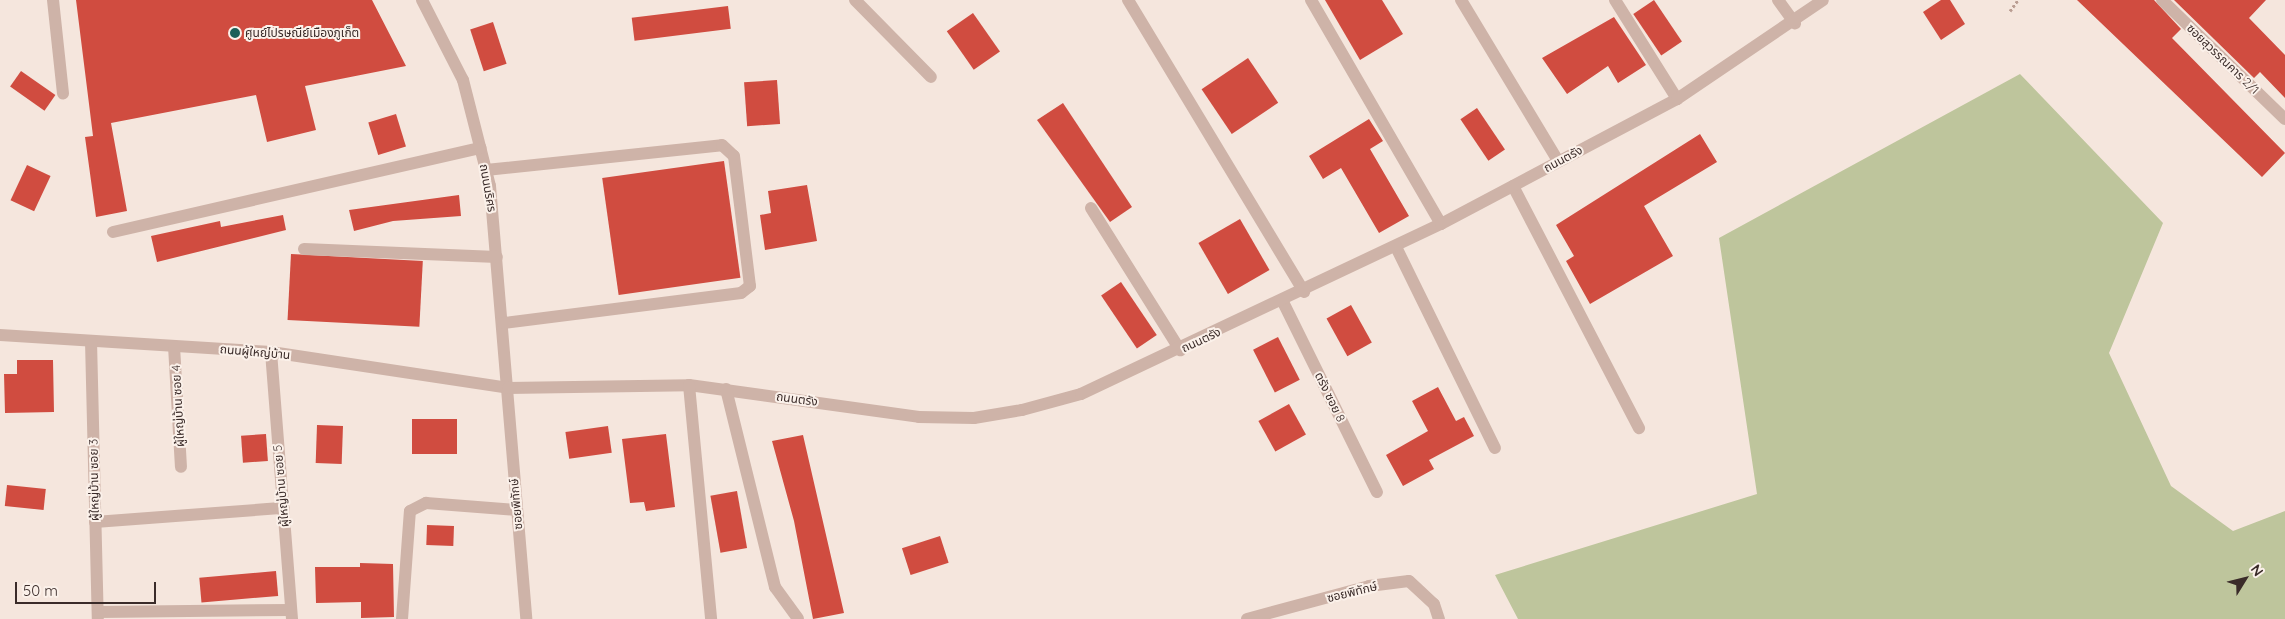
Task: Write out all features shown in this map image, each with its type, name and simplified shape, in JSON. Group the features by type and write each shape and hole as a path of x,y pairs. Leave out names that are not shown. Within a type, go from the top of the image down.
{"street":[{"path":"53,0 63,92"},
{"name":"ถนนนริศร","path":"422,0 463,80 486,170 504,323 508,388"},
{"path":"854,0 931,77"},
{"path":"1128,0 1304,292"},
{"path":"1311,0 1441,224"},
{"path":"1462,0 1558,161"},
{"path":"1615,0 1677,99"},
{"path":"1778,0 1795,23"},
{"name":"ถนนตรัง","path":"508,388 690,385 919,417 974,418 1082,394 1283,302 1396,247 1677,99 1795,23 1823,0"},
{"name":"ซอยสุวรรณคาร 2/1","path":"2162,0 2285,119"},
{"path":"486,170 722,145 734,156 750,286 741,293 504,323"},
{"path":"113,232 481,148"},
{"path":"1513,186 1639,428"},
{"path":"1091,208 1180,350"},
{"path":"1396,247 1495,448"},
{"path":"304,249 497,257"},
{"name":"ตรัง ซอย 8","path":"1283,302 1378,492"},
{"name":"ถนนผู้ใหญ่บ้าน","path":"0,336 271,352 508,388"},
{"name":"ผู้ใหญ่บ้าน ซอย 3","path":"91,341 98,615"},
{"name":"ผู้ใหญ่บ้าน ซอย 4","path":"174,346 181,467"},
{"name":"ผู้ใหญ่บ้าน ซอย 5","path":"271,352 292,614"},
{"path":"690,385 711,619"},
{"name":"ซอยพิทักษ์","path":"508,388 516,510 526,619"},
{"path":"726,389 775,587 798,619"},
{"path":"402,619 410,511 426,502 516,510"},
{"path":"95,522 283,508"},
{"name":"ซอยพิทักษ์","path":"1247,619 1369,586 1409,580 1434,604 1439,619"},
{"path":"98,615 292,614"}],"path":[{"path":"2010,11 2018,0"}],"green space":[{"path":"2020,74 2163,223 2109,353 2171,486 2233,531 2285,511 2285,619 1518,619 1495,575 1757,494 1719,238"}],"building":[{"name":"ศูนย์ไปรษณีย์เมืองภูเก็ต","path":"76,0 372,0 406,66 305,86 316,130 267,142 256,95 111,123 127,211 96,217 85,137 93,136"},
{"path":"1325,0 1382,0 1403,34 1360,60"},
{"path":"1654,0 1682,41 1661,55 1633,14"},
{"path":"1941,0 1950,0 1965,24 1941,40 1923,12"},
{"path":"2077,0 2154,0 2181,29 2172,38 2285,153 2262,177"},
{"path":"2174,0 2266,0 2249,18 2285,55 2285,98 2260,72 2254,78"},
{"path":"728,6 731,29 635,41 632,18"},
{"path":"973,13 1000,52 974,70 947,31"},
{"path":"1614,17 1646,65 1618,83 1608,66 1567,94 1542,58"},
{"path":"493,22 507,64 484,71 470,29"},
{"path":"1248,58 1278,103 1232,134 1202,89"},
{"path":"21,71 55,95 45,111 10,87"},
{"path":"777,80 780,124 747,126 744,82"},
{"path":"1063,103 1132,207 1110,222 1037,120"},
{"path":"1477,108 1505,149 1488,161 1460,119"},
{"path":"396,114 406,147 378,155 368,122"},
{"path":"1369,119 1383,141 1370,149 1409,216 1379,233 1341,168 1323,179 1309,156"},
{"path":"1700,134 1717,162 1644,206 1673,256 1590,304 1566,261 1574,256 1556,225"},
{"path":"724,161 740,278 619,295 602,178"},
{"path":"27,165 51,176 34,211 11,200"},
{"path":"807,185 817,241 765,250 760,215 771,213 768,191"},
{"path":"459,195 461,216 393,221 354,231 349,210"},
{"path":"283,215 286,230 157,262 151,236 220,221 221,227"},
{"path":"1240,219 1270,270 1228,294 1198,243"},
{"path":"291,254 423,261 419,327 288,320"},
{"path":"1121,282 1157,335 1137,348 1101,295"},
{"path":"1351,305 1372,343 1347,356 1327,319"},
{"path":"1278,337 1300,380 1275,392 1253,350"},
{"path":"17,360 53,360 54,412 5,413 4,374 17,374"},
{"path":"1438,387 1456,421 1464,417 1474,436 1429,460 1434,469 1403,486 1386,455 1428,431 1412,401"},
{"path":"1289,404 1306,435 1275,452 1258,421"},
{"path":"412,419 457,419 457,454 412,454"},
{"path":"317,425 343,426 342,464 316,463"},
{"path":"608,426 612,453 569,459 565,432"},
{"path":"266,434 268,461 243,463 241,436"},
{"path":"666,434 675,507 646,511 644,502 630,503 622,439"},
{"path":"803,435 844,613 813,619 794,521 772,441"},
{"path":"7,485 46,489 44,510 5,506"},
{"path":"737,491 747,548 720,553 710,496"},
{"path":"427,525 454,526 453,546 426,545"},
{"path":"940,536 949,563 911,575 902,548"},
{"path":"360,563 393,564 394,617 361,618 361,602 316,603 315,567 360,567"},
{"path":"276,571 278,596 201,603 199,578"}],"place":[{"name":"ศูนย์ไปรษณีย์เมืองภูเก็ต","path":"235,33"}]}
